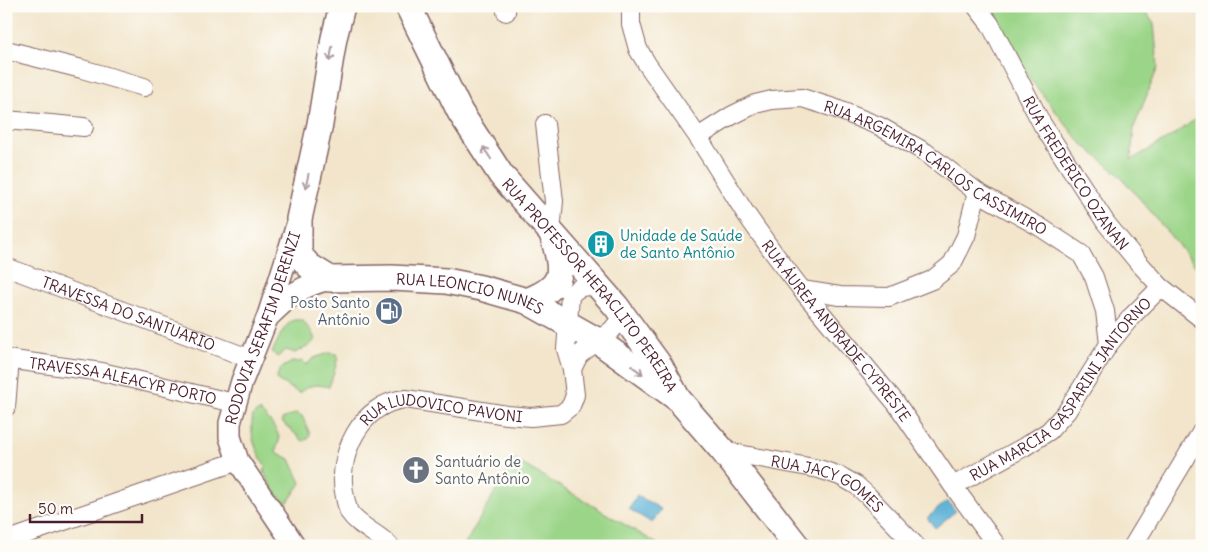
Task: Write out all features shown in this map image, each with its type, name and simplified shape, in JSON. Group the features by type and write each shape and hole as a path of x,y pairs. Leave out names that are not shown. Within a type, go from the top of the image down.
{"main road":[{"name":"RODOVIA SERAFIM DERENZI","path":"299,219 320,124 334,38 342,6"},
{"name":"RUA PROFESSOR HERACLITO PEREIRA","path":"408,6 460,112 501,175 596,286 616,306 660,366 678,399 723,451 797,546"},
{"path":"299,219 302,258 309,266 330,279"},
{"path":"527,301 545,294 555,284 560,272 560,259 551,232"},
{"name":"RUA LEONCIO NUNES","path":"330,279 392,278 446,281 481,288 527,301 598,341"},
{"path":"598,341 678,399"}],"street":[{"name":"RUA ÁUREA ANDRADE CYPRESTE","path":"631,6 630,24 638,49 767,244 802,290 896,403 952,486 997,546"},
{"name":"RUA FREDERICO OZANAN","path":"976,6 990,24 1042,124 1106,224 1161,287 1202,319"},
{"path":"6,50 144,87"},
{"name":"RUA ARGEMIRA CARLOS CASSIMIRO","path":"698,137 731,116 755,104 772,100 802,98 834,108 879,126 924,152 977,192 1040,227 1081,254 1094,277 1102,303 1109,344"},
{"path":"6,120 84,127"},
{"path":"544,124 554,201 551,232"},
{"path":"802,290 840,296 889,297 932,280 952,264 966,236 977,192"},
{"name":"RODOVIA SERAFIM DERENZI","path":"295,546 238,461 232,448 230,423 234,404 268,316 299,219"},
{"name":"TRAVESSA DO SANTUARIO","path":"6,267 251,359"},
{"name":"RUA LEONCIO NUNES","path":"268,316 298,290 311,283 330,279"},
{"path":"567,322 570,296 575,290 584,286 596,286"},
{"name":"RUA MARCIA GASPARINI JANTORNO","path":"952,486 1024,447 1049,431 1067,411 1109,344 1132,316 1161,287"},
{"path":"572,369 579,355 612,330 623,316"},
{"name":"RUA LUDOVICO PAVONI","path":"390,546 383,538 358,522 348,510 343,491 342,474 352,439 362,423 370,414 384,404 394,400 406,399 508,415 531,417 561,414 571,406 574,395 572,369 566,349 567,322"},
{"name":"TRAVESSA ALEACYR PORTO","path":"6,408 8,359 102,372 234,404"},
{"path":"1133,546 1202,431"},
{"name":"RUA JACY GOMES","path":"723,451 819,469 840,476 856,485 916,546"},
{"path":"6,541 238,461"}],"green space":[{"path":"990,6 1142,6 1154,24 1158,67 1134,127 1131,160 1177,133 1202,114 1202,274 1118,174 1079,141 1026,74 1001,39"},
{"path":"295,320 302,320 315,339 309,346 295,353 286,350 277,357 272,352 284,329"},
{"path":"329,353 337,354 338,356 329,387 313,386 299,393 277,380 280,370 294,361 303,361 306,365 314,358"},
{"path":"259,411 269,420 278,433 279,441 276,452 290,459 301,483 288,502 284,502 270,484 264,472 266,467 252,436 253,415"},
{"path":"297,413 302,416 310,434 308,439 303,441 282,422 282,419"},
{"path":"514,459 661,546 464,546"}],"water":[{"path":"637,495 661,509 652,523 629,509"},
{"path":"947,501 956,511 935,528 927,518"}],"place":[{"name":"Unidade de Saúde de Santo Antônio","path":"601,244"},
{"name":"Posto Santo Antônio","path":"389,311"},
{"name":"Santuário de Santo Antônio","path":"416,470"}]}
